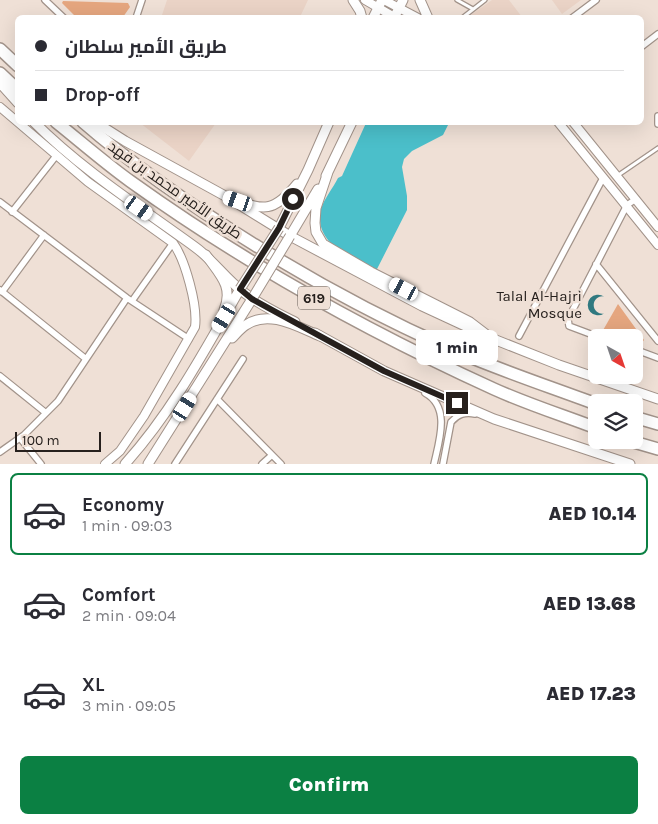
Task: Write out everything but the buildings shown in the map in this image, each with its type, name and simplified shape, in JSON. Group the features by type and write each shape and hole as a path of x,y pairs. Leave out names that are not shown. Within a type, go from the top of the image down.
{"highway":[{"path":"0,49 15,63"},
{"path":"0,73 15,87"},
{"name":"طريق الأمير محمد بن فهد","path":"60,125 137,186 220,242 298,290 412,349 496,389 588,425"},
{"name":"طريق الأمير محمد بن فهد","path":"87,125 152,177 204,214 314,281 353,302 452,349 520,377 588,401"},
{"path":"643,420 658,424"},
{"path":"643,445 658,450"},
{"path":"643,448 658,456"}],"main road":[{"path":"353,0 361,15"},
{"path":"420,0 427,15"},
{"path":"374,15 381,2"},
{"path":"0,83 15,100"},
{"path":"37,125 76,160 139,208 206,255 252,299 384,371 494,418 610,461 630,464"},
{"path":"100,125 227,197 290,236 422,306 491,338 559,365 658,399"},
{"path":"125,464 147,440 167,412 240,289 279,228 328,125"},
{"path":"149,464 290,236 328,172 351,125"},
{"path":"227,197 259,207 276,205 288,195 308,170"},
{"path":"328,172 316,208 314,223 316,232 324,244 371,272 470,322 491,338"},
{"path":"206,255 226,283 228,293 225,307 207,346"},
{"path":"213,362 232,337 247,324 257,320 277,318 320,336"}],"street":[{"path":"45,0 61,15"},
{"path":"137,15 142,0"},
{"path":"365,0 401,4 414,15"},
{"path":"576,15 596,0"},
{"path":"381,2 393,15"},
{"path":"644,45 658,34"},
{"path":"0,107 15,120"},
{"path":"658,116 658,124"},
{"path":"21,125 88,182 173,242 185,265 195,315 195,327 144,416 120,451 105,464"},
{"path":"560,125 658,245"},
{"path":"575,125 658,227"},
{"path":"12,212 56,156"},
{"path":"519,336 603,178"},
{"path":"588,333 568,326 568,319 627,205 636,199"},
{"path":"0,202 129,299 189,339"},
{"path":"44,235 1,291 86,358"},
{"path":"0,452 20,438 58,401 86,358 173,242"},
{"path":"596,264 658,341"},
{"path":"643,352 658,357"},
{"path":"175,464 243,359"},
{"path":"384,371 433,397 439,407 441,433 434,464"},
{"path":"0,376 46,413"},
{"path":"217,399 281,464"},
{"path":"443,464 451,422 455,417 467,412 494,418"},
{"path":"20,438 41,464"},
{"path":"262,464 272,455"}],"lane":[{"path":"457,0 473,9"},
{"path":"466,15 484,0"},
{"path":"617,176 658,148"}],"shaded area":[{"path":"167,0 308,0 301,15 162,15"},
{"path":"492,0 509,0 520,15 471,15"},
{"path":"552,0 581,0 562,14"},
{"path":"63,1 128,3 130,7 124,15 74,15 62,3"},
{"path":"143,125 215,125 189,161"},
{"path":"618,304 636,329 604,329"}],"water":[{"path":"365,125 448,125 443,135 412,151 404,159 402,167 407,196 407,210 376,271 346,255 329,241 323,232 320,221 322,205 338,178 342,176"}],"place":[{"name":"Talal Al-Hajri Mosque","path":"598,305"}],"route":[{"path":"293,199 279,228 240,289 252,299 384,371 457,403"}]}
